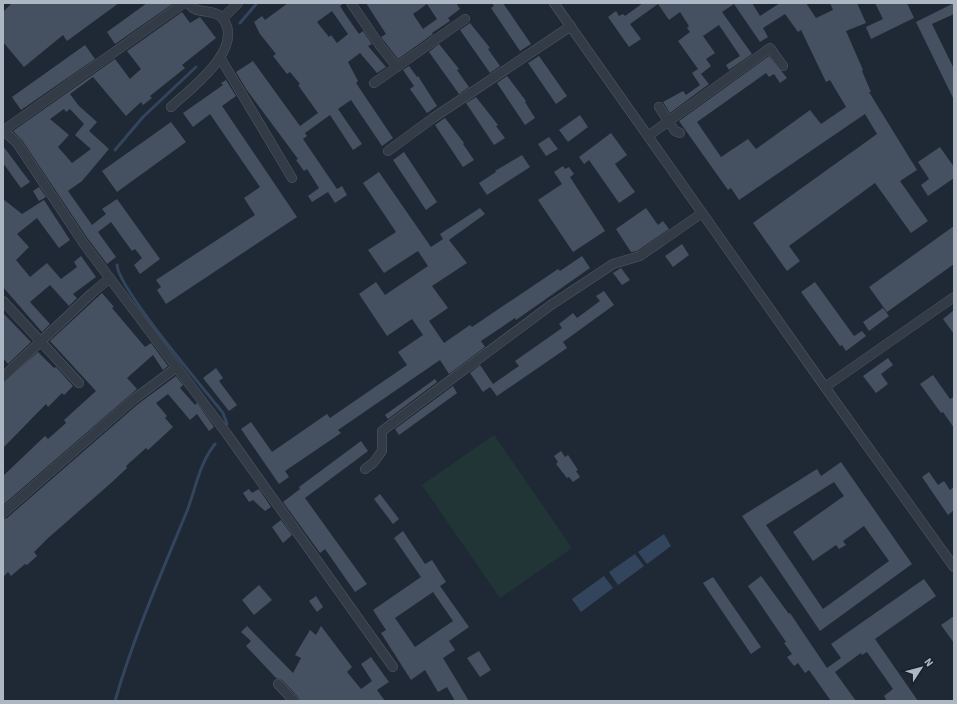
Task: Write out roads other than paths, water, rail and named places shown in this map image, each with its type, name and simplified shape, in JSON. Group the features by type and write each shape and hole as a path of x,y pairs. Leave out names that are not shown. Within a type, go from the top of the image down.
{"street":[{"path":"184,3 3,130 17,143 84,244 232,440 393,667"},
{"path":"171,107 221,59 226,47 228,30 223,18 213,13 194,9 188,3"},
{"path":"223,18 238,3"},
{"path":"351,3 381,47 397,67"},
{"path":"554,3 825,388 954,567"},
{"path":"374,83 465,19"},
{"path":"388,151 453,105 571,26"},
{"path":"648,136 771,47 783,66"},
{"path":"221,59 292,178"},
{"path":"659,107 676,131 680,133"},
{"path":"364,469 373,463 382,451 382,431 551,305 613,264 640,256 702,213"},
{"path":"3,377 110,278"},
{"path":"825,388 954,297"},
{"path":"3,301 80,383"},
{"path":"3,512 134,399 177,367"},
{"path":"278,684 294,701"}],"water":[{"path":"664,534 671,546 647,564 638,552"},
{"path":"635,554 644,566 618,585 609,572"},
{"path":"604,576 613,588 581,612 572,599"}],"waterway":[{"path":"240,23 257,3"},
{"path":"115,150 143,117 196,67"},
{"path":"117,265 121,277 146,316 223,413 227,424"},
{"path":"115,701 139,629 187,511 201,468 215,444"}]}
